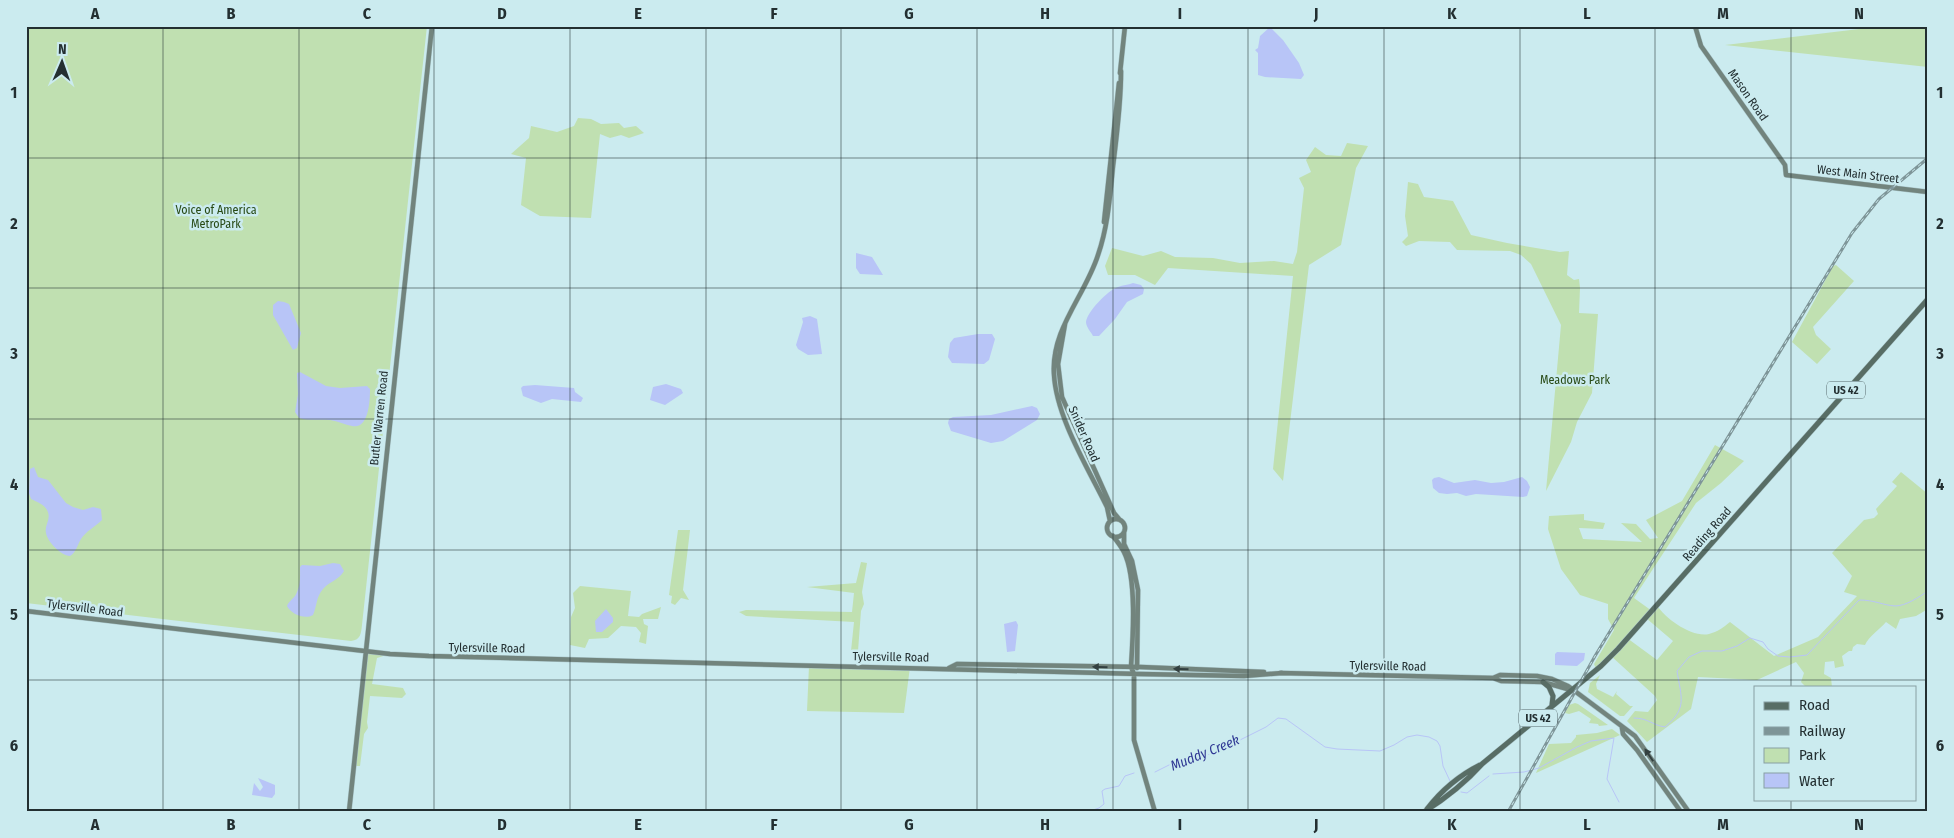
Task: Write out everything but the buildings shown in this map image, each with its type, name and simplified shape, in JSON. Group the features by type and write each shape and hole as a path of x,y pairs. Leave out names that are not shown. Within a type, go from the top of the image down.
{"main road":[{"name":"Butler Warren Road","path":"349,812 432,26"},
{"name":"Mason Road","path":"1695,26 1701,46 1785,165 1786,175"},
{"name":"Snider Road","path":"1110,522 1107,507 1062,412 1054,373 1055,352 1061,330 1093,268 1104,229 1115,106 1121,72 1125,27"},
{"name":"West Main Street","path":"1786,175 1928,192"},
{"name":"Reading Road","path":"1424,812 1459,786 1482,764 1618,649 1928,298"},
{"name":"Snider Road","path":"1066,323 1058,364 1062,397 1114,513 1119,519"},
{"path":"1134,674 1137,667 1138,590 1132,561 1124,544 1124,524 1119,519 1114,519 1110,522 1107,529 1124,551 1131,578 1134,740 1155,812"},
{"path":"1113,536 1119,536 1124,532"},
{"name":"Tylersville Road","path":"26,611 366,651 452,657 1134,674 1244,676 1282,674"},
{"name":"Tylersville Road","path":"949,668 957,664 1137,667 1282,674 1493,678 1501,681 1543,682 1571,690"},
{"name":"Tylersville Road","path":"1493,678 1500,675 1541,677 1563,683 1622,728 1630,731 1643,746 1688,812"},
{"path":"1543,682 1549,687 1553,696 1550,707"},
{"name":"Tylersville Road","path":"1622,728 1623,734 1637,750 1681,812"}],"green space":[{"name":"Voice of America MetroPark","path":"26,26 427,26 362,625 360,636 357,639 351,641 26,603 26,365 29,303 26,303"},
{"path":"1884,26 1928,26 1928,67 1725,45"},
{"path":"578,118 591,119 601,124 619,123 624,128 636,126 644,133 629,138 621,135 610,138 600,134 591,218 540,216 521,205 526,158 511,154 529,138 531,126 557,132 574,126"},
{"path":"1347,143 1368,146 1356,168 1341,245 1309,265 1283,481 1273,469 1293,276 1168,268 1155,285 1135,275 1108,275 1105,266 1112,248 1143,256 1161,251 1175,257 1213,258 1240,263 1274,261 1293,264 1297,252 1304,188 1299,178 1311,172 1306,160 1315,147 1326,155 1341,156"},
{"name":"Meadows Park","path":"1408,182 1418,184 1424,197 1453,201 1471,235 1560,252 1569,251 1567,275 1574,280 1579,279 1579,313 1598,314 1592,393 1577,422 1571,442 1546,491 1561,325 1531,264 1521,255 1510,251 1457,250 1450,242 1419,241 1406,246 1402,242 1408,236 1405,216"},
{"path":"1836,265 1854,281 1813,327 1816,335 1831,349 1817,364 1792,342 1833,266"},
{"path":"1715,445 1744,461 1696,503 1634,598 1652,611 1657,605 1666,616 1680,626 1695,633 1709,634 1730,622 1774,656 1818,637 1857,596 1844,592 1852,576 1832,553 1864,520 1874,518 1878,514 1876,509 1897,486 1892,482 1901,472 1928,494 1928,609 1916,616 1900,619 1896,629 1886,622 1865,645 1857,644 1853,647 1852,651 1842,656 1844,666 1835,668 1834,661 1825,662 1824,674 1831,678 1832,686 1805,686 1801,682 1804,673 1796,662 1757,680 1698,677 1691,709 1647,742 1627,721 1635,711 1648,712 1657,700 1655,696 1611,656 1596,669 1594,664 1614,630 1608,619 1608,604 1580,595 1561,569 1548,529 1549,516 1584,514 1584,520 1605,523 1603,529 1579,528 1583,539 1642,542 1621,523 1636,524 1650,539 1658,538 1646,520 1682,501","holes":["1646,618 1673,641 1657,660 1627,638"]},
{"path":"678,530 690,530 683,590 689,600 681,598 675,605 671,603 672,596 669,595"},
{"path":"861,562 867,563 862,592 864,604 861,611 858,651 851,651 854,622 746,616 739,612 746,610 852,612 854,593 807,587 856,583"},
{"path":"580,586 631,591 628,616 639,617 661,607 658,619 643,619 644,624 648,626 646,644 639,642 641,633 636,627 621,626 608,638 589,639 585,648 570,645 571,617 575,608 573,593"},
{"path":"366,651 390,654 377,658 372,684 403,688 406,694 402,698 370,696 368,728 364,734 360,766 354,766"},
{"path":"809,666 910,667 904,713 807,711"},
{"path":"1600,675 1596,684 1597,689 1613,697 1617,691 1616,694 1630,706 1633,706 1624,716 1620,716 1588,692 1590,683"},
{"path":"1575,703 1608,725 1599,726 1598,724 1589,723 1591,719 1579,711 1569,714 1565,713 1569,705"},
{"path":"1612,729 1620,735 1536,773 1549,744 1571,743 1576,735"}],"water":[{"path":"1270,27 1283,40 1299,63 1304,75 1301,79 1258,75 1258,53 1255,50 1258,48 1260,36"},
{"path":"856,253 872,257 883,275 860,274 856,268"},
{"path":"1133,283 1141,285 1144,289 1143,294 1127,302 1115,319 1099,336 1093,336 1086,322 1094,307 1114,289"},
{"path":"278,301 289,304 301,333 297,348 293,350 273,315 273,305"},
{"path":"810,316 817,319 822,354 808,355 798,349 796,345 803,322 802,318"},
{"path":"992,334 995,339 989,360 984,364 952,363 948,357 950,343 954,338"},
{"path":"300,372 326,386 340,388 367,386 370,389 369,407 362,423 358,426 352,426 330,420 299,418 295,412 298,394 297,373"},
{"path":"666,384 681,389 683,393 665,405 650,400 653,387"},
{"path":"523,386 574,388 575,392 583,398 581,402 552,399 541,403 523,396 521,388"},
{"path":"1032,406 1037,408 1040,414 1037,420 1003,441 991,443 951,431 948,423 949,419 953,417 991,415"},
{"path":"34,467 38,477 48,480 66,503 83,510 93,507 101,509 102,520 83,536 70,556 55,548 49,540 46,530 49,516 47,510 31,499 29,493 30,469"},
{"path":"1439,477 1454,483 1475,480 1491,483 1522,477 1530,487 1527,496 1523,497 1447,494 1439,493 1433,488 1432,480"},
{"path":"333,563 340,564 344,571 321,592 313,615 306,617 298,615 289,609 287,606 295,596 300,582 300,567 302,565 320,566"},
{"path":"606,609 613,618 613,622 602,632 596,632 595,621"},
{"path":"1016,621 1018,625 1015,651 1007,652 1004,624"},
{"path":"1557,652 1585,653 1584,660 1577,666 1555,665 1555,654"},
{"path":"258,778 275,785 275,794 272,798 252,795 254,783 260,791 263,787"}],"waterway":[{"name":"Muddy Creek","path":"1634,718 1643,719 1665,727 1680,708 1681,695 1677,671 1689,657 1702,651 1722,651 1737,646 1750,638 1763,642 1768,649 1778,656 1807,655 1859,600 1899,606 1912,601 1928,591"},
{"name":"Muddy Creek","path":"1155,772 1171,764 1205,756 1228,746 1266,727 1278,718 1286,719 1325,747 1337,749 1380,751 1407,737 1417,735 1429,737 1437,741 1440,746 1443,766 1450,781"},
{"name":"Muddy Creek","path":"1493,774 1524,772 1539,768 1591,741 1614,738 1607,779 1619,802"},
{"name":"Muddy Creek","path":"1087,812 1104,804 1102,791 1119,786 1125,776 1134,773"},
{"name":"Muddy Creek","path":"1461,792 1467,793 1489,776"}],"railway":[{"path":"1508,812 1595,656 1852,233 1879,199 1928,158"}]}
